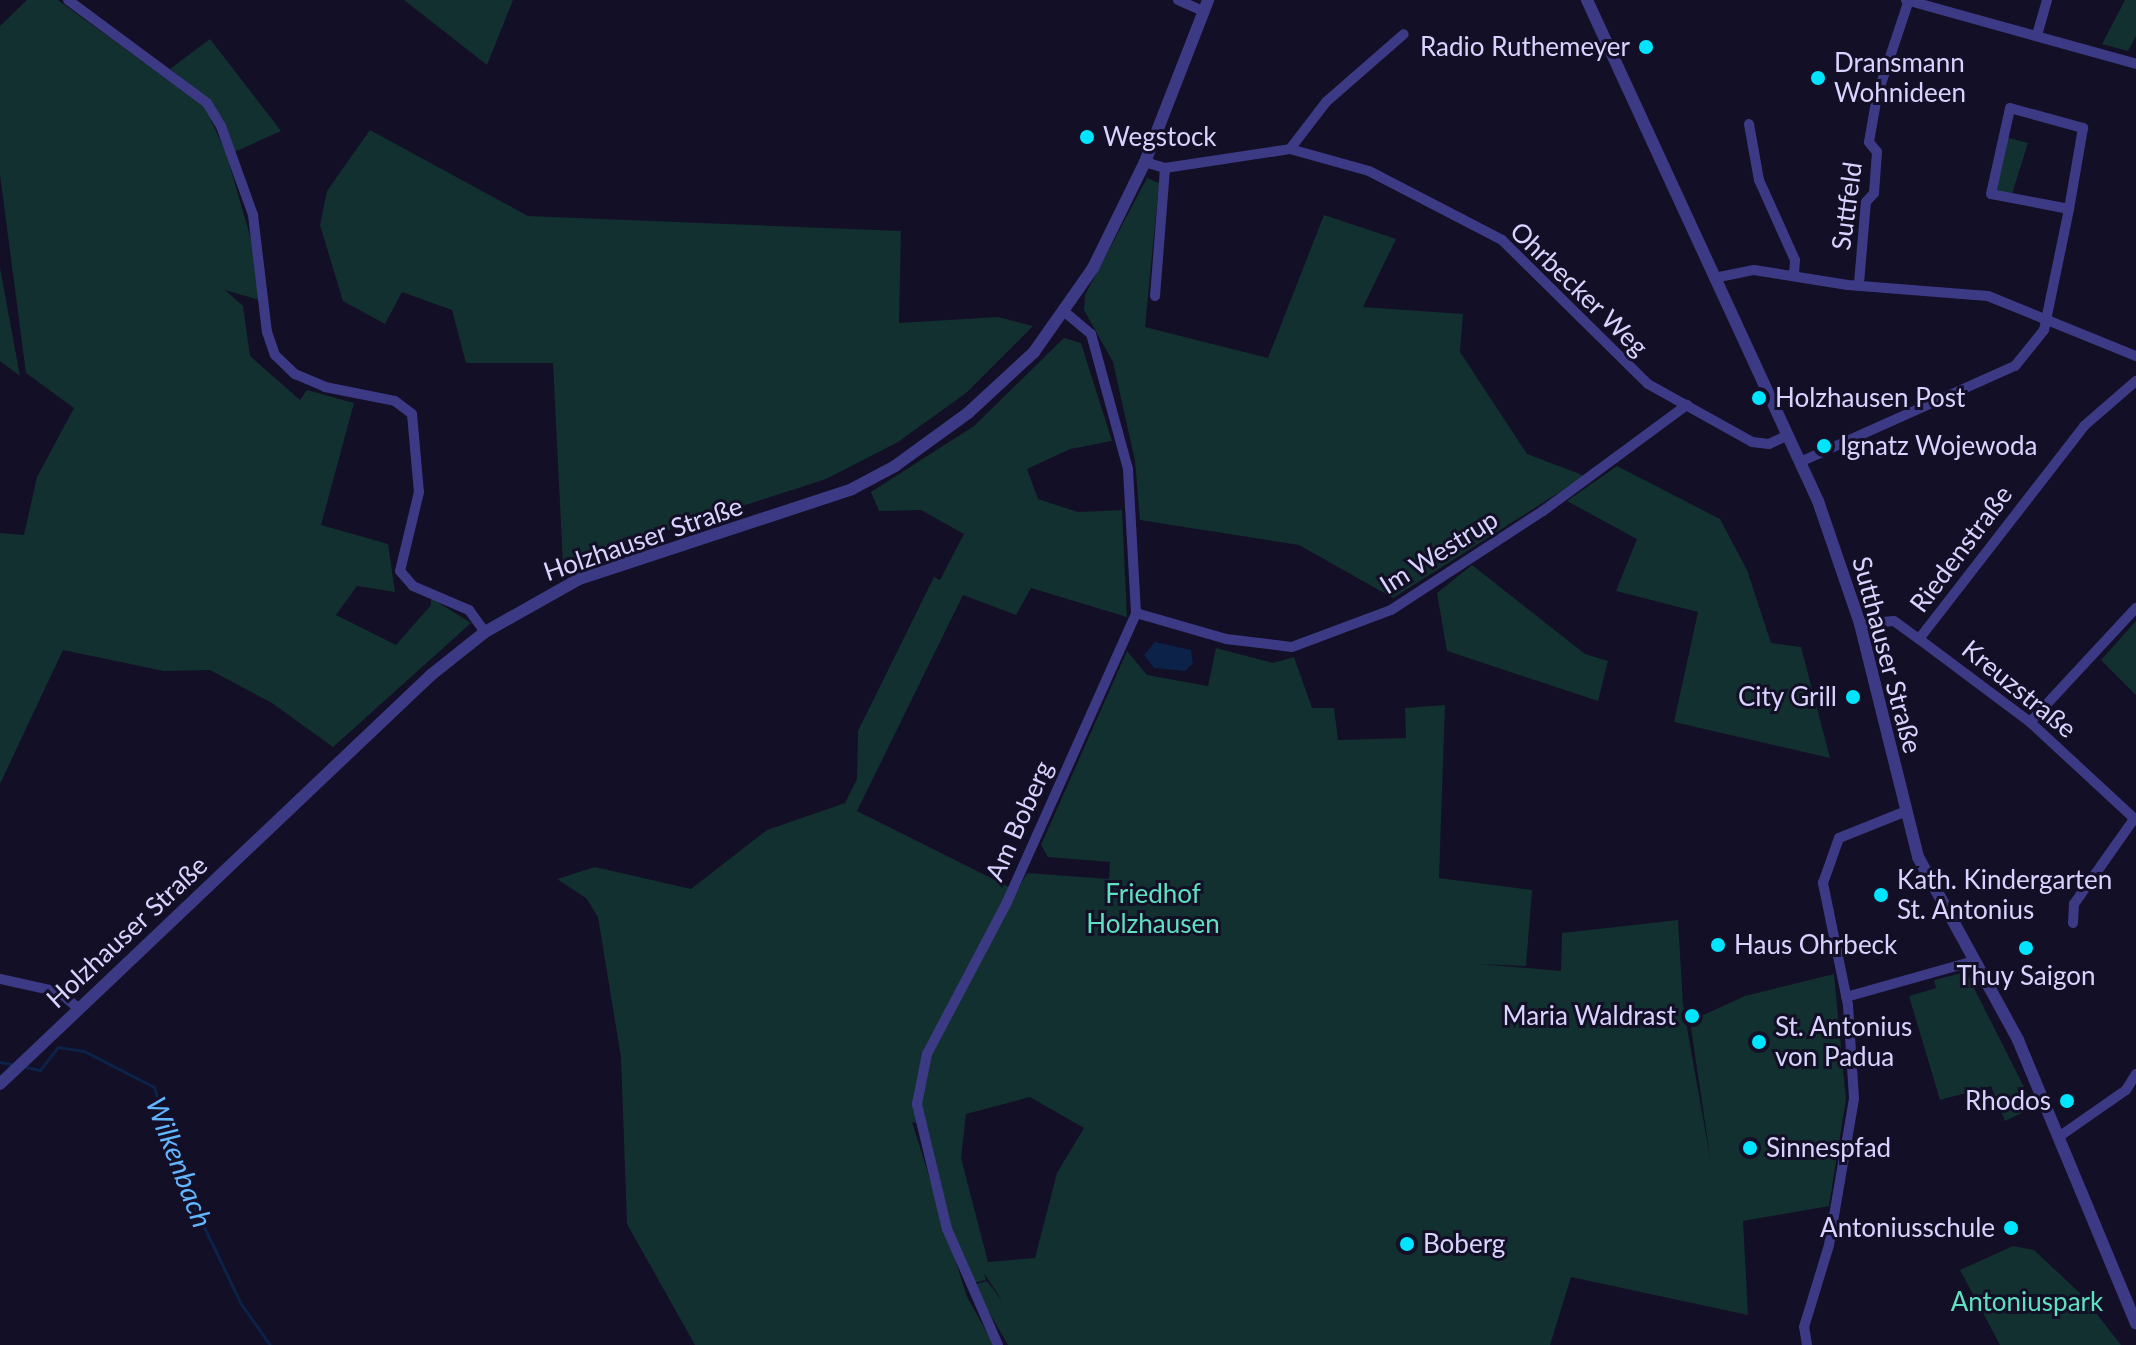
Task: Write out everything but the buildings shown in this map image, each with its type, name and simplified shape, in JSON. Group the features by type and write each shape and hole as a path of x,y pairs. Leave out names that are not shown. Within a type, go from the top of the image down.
{"street":[{"path":"68,0 207,103 221,126 253,215 267,332 275,355 295,374 325,387 395,401 412,414 419,492 400,571 413,586 469,610 485,632"},
{"path":"1178,0 1206,6"},
{"name":"Sutthauser Straße","path":"1587,0 1800,462 1860,624 1904,812 1918,857 2018,1040 2136,1323"},
{"path":"1908,0 2136,64"},
{"name":"Suttfeld","path":"1859,283 1866,202 1874,193 1877,152 1869,142 1874,111 1908,0"},
{"path":"2037,35 2047,0"},
{"name":"Holzhauser Straße","path":"4,1080 431,675 485,632 579,579 811,505 895,466 968,413 1034,352 1065,312 1113,233 1143,167 1206,6"},
{"path":"1290,149 1326,102 1404,34"},
{"path":"1800,462 2015,366 2031,351 2047,322 2069,209 2083,128 2010,108 1991,194 2069,209"},
{"path":"1749,124 1759,180 1795,260 1794,274"},
{"name":"Ohrbecker Weg","path":"1143,167 1165,168 1290,149 1369,171 1502,240 1570,303 1630,369 1687,405 1759,444 1788,435"},
{"path":"1155,296 1165,168"},
{"path":"1714,278 1735,271 1794,274 1988,296 2136,356"},
{"name":"Am Boberg","path":"998,1345 969,1288 939,1202 917,1104 920,1071 1007,902 1136,613 1128,469 1091,334 1065,312"},
{"name":"Riedenstraße","path":"1919,639 2084,426 2136,381"},
{"name":"Im Westrup","path":"1136,613 1226,639 1292,647 1391,610 1543,511 1687,405"},
{"path":"2030,722 2136,608"},
{"name":"Kreuzstraße","path":"1860,624 1894,621 2030,722 2135,819"},
{"path":"1807,1345 1804,1327 1829,1245 1854,1098 1846,997 1823,887 1835,844 1845,833 1904,812"},
{"path":"2073,923 2074,904 2135,819"},
{"path":"1846,997 1974,961"},
{"path":"0,979 59,992 78,1008"},
{"path":"2060,1136 2126,1090 2136,1074"},
{"path":"2126,1090 2136,1099"}],"green space":[{"path":"27,0 58,0 205,107 226,153 253,246 259,300 225,290 243,306 250,356 300,400 307,390 354,403 321,525 388,544 395,592 357,586 336,615 396,645 431,605 431,598 471,623 333,747 272,703 210,670 164,671 63,650 0,784 0,533 24,535 37,477 74,408 26,373 0,175 0,26"},
{"path":"404,0 513,0 487,65"},
{"path":"2125,0 2136,0 2136,36 2128,51 2102,44"},
{"path":"210,39 281,131 234,152 215,107 170,69"},
{"path":"370,130 528,216 901,231 899,323 998,317 1033,326 966,393 898,442 826,479 563,564 553,363 466,363 452,310 402,292 385,324 343,301 320,225 327,191"},
{"path":"2005,137 2028,143 2012,194 1995,191"},
{"path":"1147,178 1159,183 1145,327 1268,358 1324,215 1396,239 1363,307 1463,314 1460,352 1527,454 1585,476 1393,598 1299,545 1140,520 1135,461 1113,362 1084,310 1085,295"},
{"path":"0,268 20,376 0,361"},
{"name":"Friedhof Holzhausen","path":"1064,338 1081,343 1112,441 1070,449 1027,469 1038,499 1078,512 1122,510 1127,617 1031,588 1016,615 963,595 857,811 1017,891 1027,873 1109,879 1110,862 1048,857 1041,845 1127,651 1147,675 1208,686 1216,648 1273,663 1294,657 1312,708 1334,708 1338,740 1406,738 1405,708 1445,705 1439,878 1532,890 1526,966 1479,964 1561,971 1562,933 1678,920 1683,1005 1711,1163 1690,1021 1745,996 1834,974 1846,1099 1829,1206 1743,1221 1748,1315 1571,1277 1550,1345 1008,1345 973,1285 987,1281 1003,1302 984,1273 986,1280 973,1283 951,1227 927,1126 912,1122 967,1297 994,1345 695,1345 627,1224 621,1057 598,917 586,898 557,879 595,867 691,889 767,830 845,803 857,779 858,731 934,577 940,580 964,534 921,510 879,511 871,492 974,426","holes":["1030,1097 1084,1128 1057,1173 1035,1258 988,1262 961,1158 966,1114"]},
{"path":"1617,466 1720,519 1747,570 1771,643 1801,647 1830,758 1674,722 1698,612 1616,591 1637,539 1567,501"},
{"path":"1472,565 1585,654 1608,661 1598,701 1447,651 1437,593"},
{"path":"2136,621 2136,695 2101,660"},
{"path":"1966,972 2034,1107 2005,1121 1991,1086 1940,1100 1909,996 1936,988 1934,980"},
{"name":"Antoniuspark","path":"2013,1246 2034,1250 2082,1295 2121,1345 2000,1345 1960,1270"}],"water":[{"path":"1155,642 1191,650 1193,663 1185,671 1154,668 1144,655"}],"waterway":[{"name":"Wilkenbach","path":"26,1067 40,1070 58,1047 84,1051 154,1087 183,1183 241,1304 270,1345"},
{"name":"Wilkenbach","path":"0,1062 15,1065"}],"place":[{"name":"Radio Ruthemeyer","path":"1646,47"},
{"name":"Dransmann Wohnideen","path":"1818,78"},
{"name":"Wegstock","path":"1087,137"},
{"name":"Holzhausen Post","path":"1759,398"},
{"name":"Ignatz Wojewoda","path":"1824,446"},
{"name":"City Grill","path":"1853,697"},
{"name":"Kath. Kindergarten St. Antonius","path":"1881,895"},
{"name":"Haus Ohrbeck","path":"1718,945"},
{"name":"Thuy Saigon","path":"2026,948"},
{"name":"Maria Waldrast","path":"1692,1016"},
{"name":"St. Antonius von Padua","path":"1759,1042"},
{"name":"Rhodos","path":"2067,1101"},
{"name":"Sinnespfad","path":"1750,1148"},
{"name":"Antoniusschule","path":"2011,1228"},
{"name":"Boberg","path":"1407,1244"}]}
